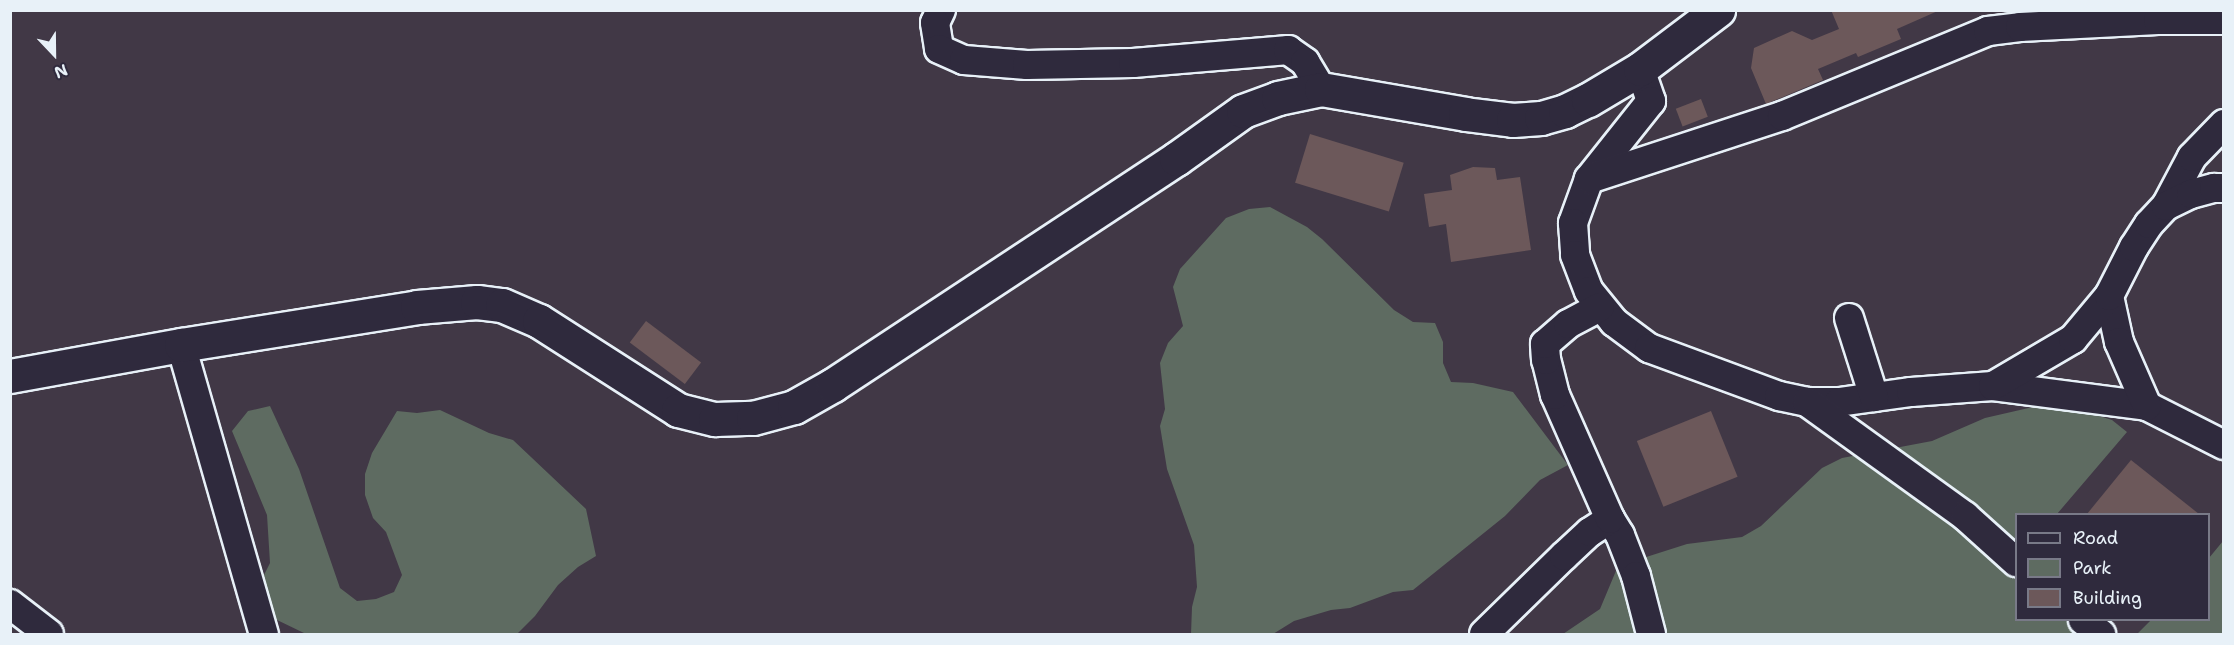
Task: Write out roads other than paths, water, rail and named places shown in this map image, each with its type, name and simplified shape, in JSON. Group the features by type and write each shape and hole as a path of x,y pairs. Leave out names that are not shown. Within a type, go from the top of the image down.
{"street":[{"path":"941,10 934,23 939,49 964,60 1027,65 1133,63 1288,50 1305,62 1321,89"},
{"path":"10,376 180,345 417,307 477,302 502,305 539,321 678,410 715,419 753,418 794,407 833,385 1176,159 1244,111 1278,98 1321,89 1513,120 1541,118 1565,111 1640,69 1718,10"},
{"path":"1928,55 1939,38 1949,29 1993,10"},
{"path":"1589,179 1782,116 1988,31 2020,27 2158,20 2223,20"},
{"path":"1640,69 1651,101 1589,179 1573,223 1575,255 1589,291 1614,322 1649,348 1779,396 1808,402 1839,402 1993,386 2147,406 2223,445"},
{"path":"1993,386 2073,339 2109,296 2149,224 2166,206 2192,157 2223,124"},
{"path":"2166,206 2191,194 2223,188"},
{"path":"2109,296 2119,342 2147,406"},
{"path":"1600,307 1568,324 1545,344 1546,360 1555,395 1620,535 1636,576 1651,634"},
{"path":"1850,318 1874,397"},
{"path":"180,345 264,634"},
{"path":"1808,402 1965,516 2015,561"},
{"path":"1484,634 1590,532 1611,519"},
{"path":"10,604 49,634"},
{"path":"2084,621 2101,634"}]}
